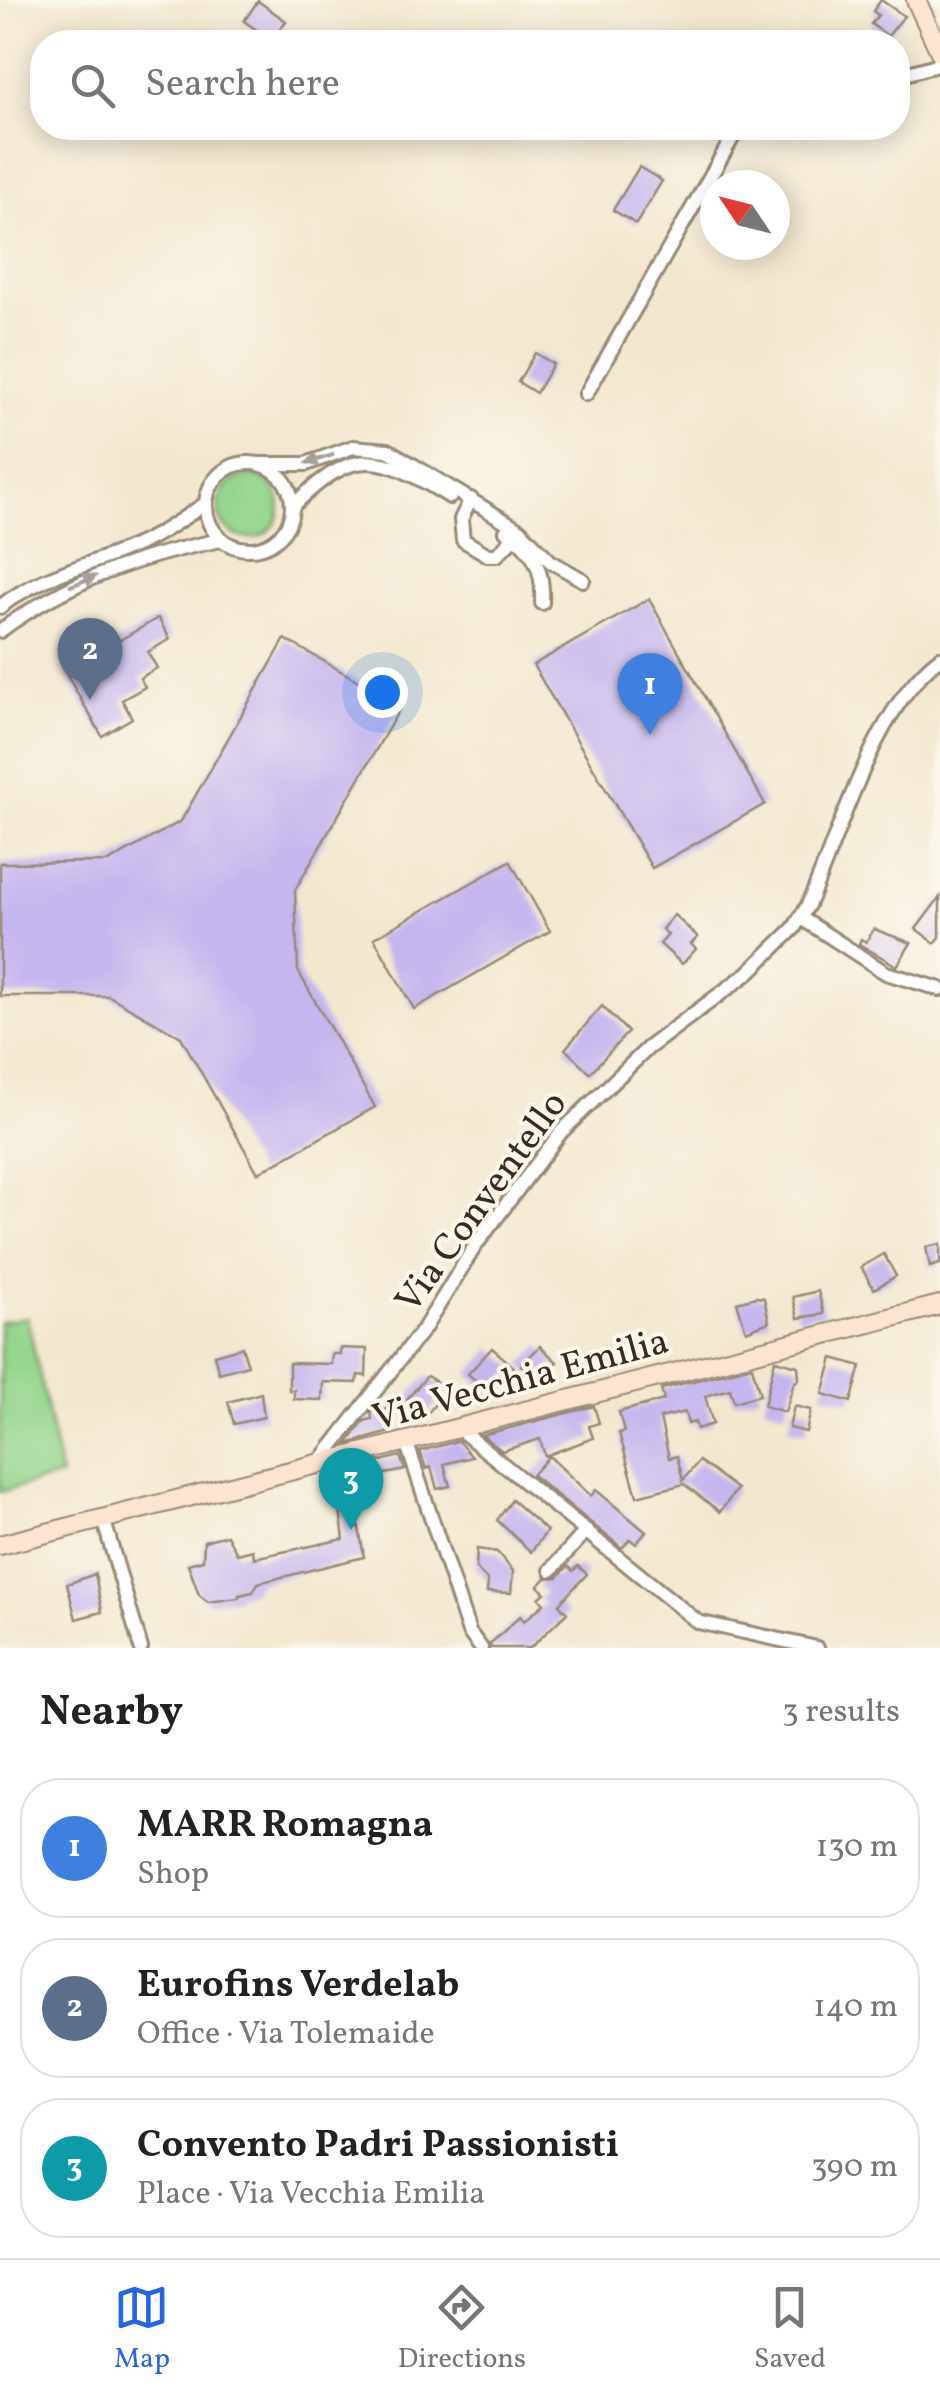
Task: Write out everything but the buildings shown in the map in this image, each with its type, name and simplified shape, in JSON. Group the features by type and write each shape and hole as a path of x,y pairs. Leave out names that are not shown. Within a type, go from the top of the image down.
{"street":[{"path":"916,0 940,52"},
{"path":"910,73 940,64"},
{"path":"586,394 731,140"},
{"path":"221,540 207,518 205,504 210,487 224,471 246,463 306,464 353,447 374,446 388,450 583,580"},
{"path":"0,630 65,588 150,554 221,540 247,550 274,542 284,532 293,506 314,485 364,459 384,460 408,470 468,503"},
{"path":"260,464 284,480 293,506"},
{"path":"468,503 459,532 463,540 497,555 517,534"},
{"path":"0,608 18,593 68,570 150,539 205,504"},
{"path":"517,534 531,550 540,570 542,603"},
{"name":"Via Conventello","path":"319,1464 425,1327 475,1246 560,1132 648,1048 748,974 800,918 880,738 915,681 940,658"},
{"path":"800,918 886,973 940,989"},
{"name":"Via Vecchia Emilia","path":"0,1544 940,1306"},
{"path":"458,1428 698,1622 818,1648"},
{"path":"406,1442 469,1632 480,1648"},
{"path":"103,1518 141,1648"},
{"path":"551,1570 586,1531"}],"green space":[{"path":"249,476 271,485 280,507 271,529 249,538 227,529 218,507 227,485"},
{"path":"27,1317 61,1476 0,1492 0,1322"}],"place":[{"name":"Eurofins Verdelab","path":"90,700"},
{"name":"MARR Romagna","path":"650,735"},
{"name":"Convento Padri Passionisti","path":"351,1530"}]}
